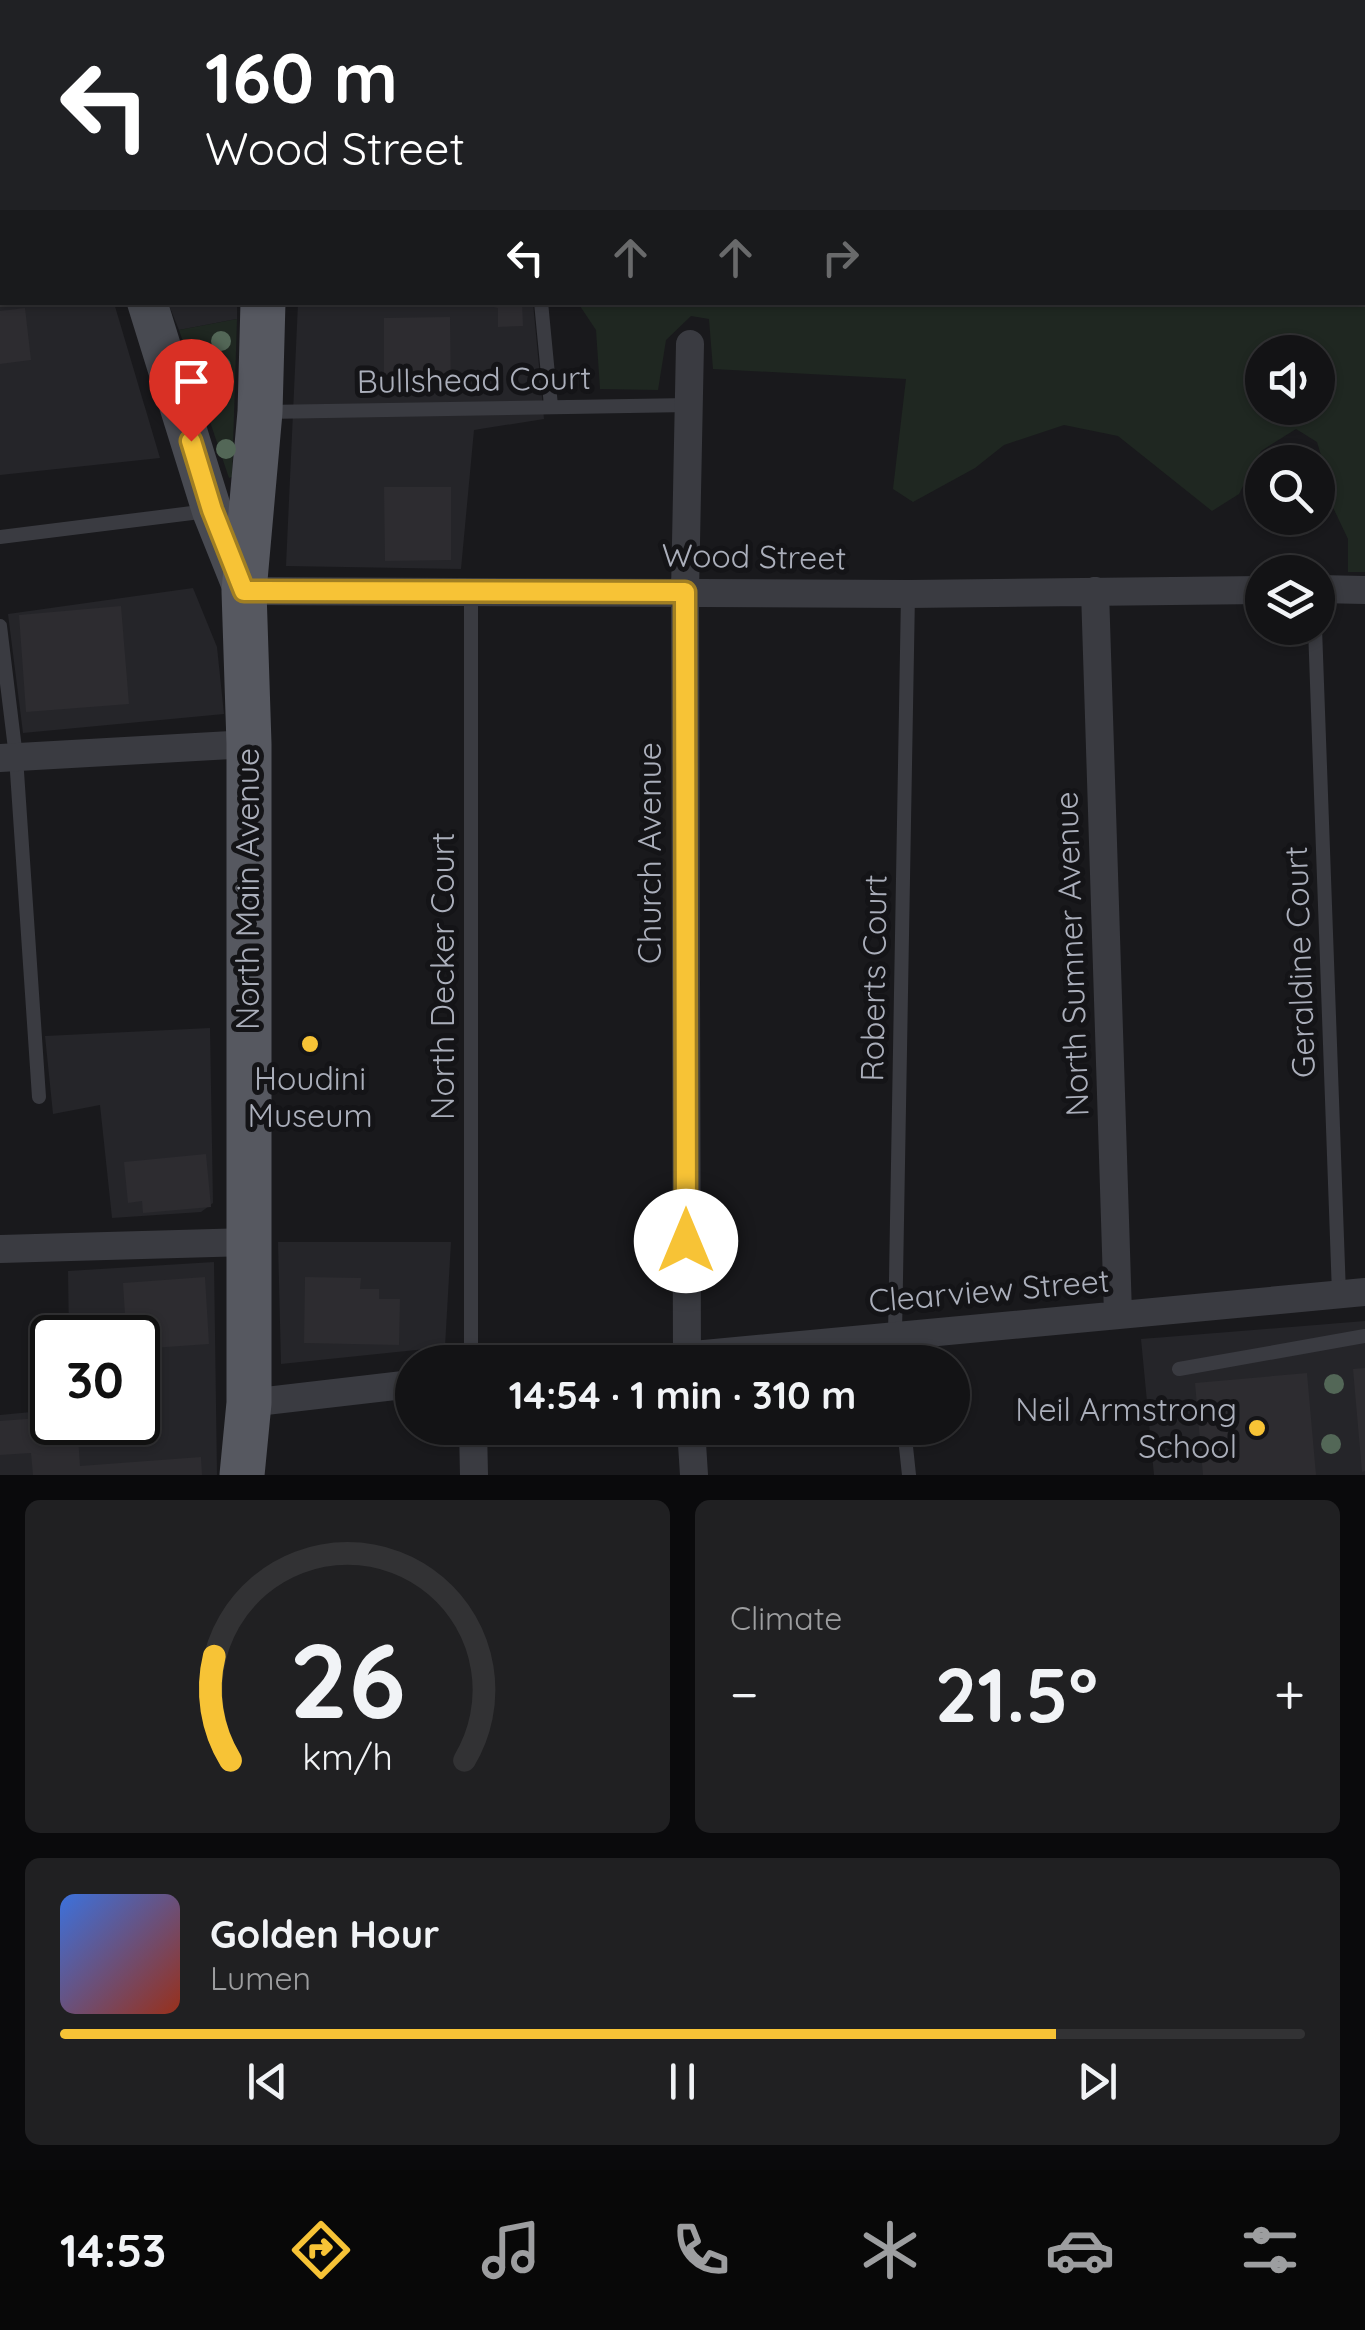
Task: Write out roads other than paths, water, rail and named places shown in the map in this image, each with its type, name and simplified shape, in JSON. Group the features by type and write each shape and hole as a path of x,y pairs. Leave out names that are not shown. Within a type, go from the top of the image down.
{"main road":[{"path":"148,305 212,510 244,591"},
{"name":"North Main Avenue","path":"242,1475 249,1403 248,744 244,591 260,412 264,305"}],"street":[{"name":"Church Avenue","path":"686,1345 685,592 690,344"},
{"path":"1335,589 1365,590"},
{"name":"Wood Street","path":"244,591 908,594 1245,590"},
{"name":"North Sumner Avenue","path":"1095,591 1118,1314"},
{"path":"8,758 248,744"},
{"path":"0,1250 249,1242"},
{"name":"Clearview Street","path":"922,1345 1118,1314 1352,1293"},
{"path":"249,1403 395,1386"},
{"path":"473,1445 474,1475"},
{"path":"692,1445 694,1475"}],"lane":[{"path":"542,305 550,406"},
{"name":"Bullshead Court","path":"260,412 689,405"},
{"path":"0,537 212,510"},
{"name":"North Decker Court","path":"470,1345 471,590"},
{"name":"Roberts Court","path":"897,1345 908,594"},
{"path":"0,626 39,1097"},
{"name":"Geraldine Court","path":"1315,645 1352,1293"},
{"path":"1180,1369 1365,1336"},
{"path":"906,1445 909,1475"}],"place":[{"name":"Houdini Museum","path":"310,1044"},
{"name":"Neil Armstrong School","path":"1257,1428"}]}
